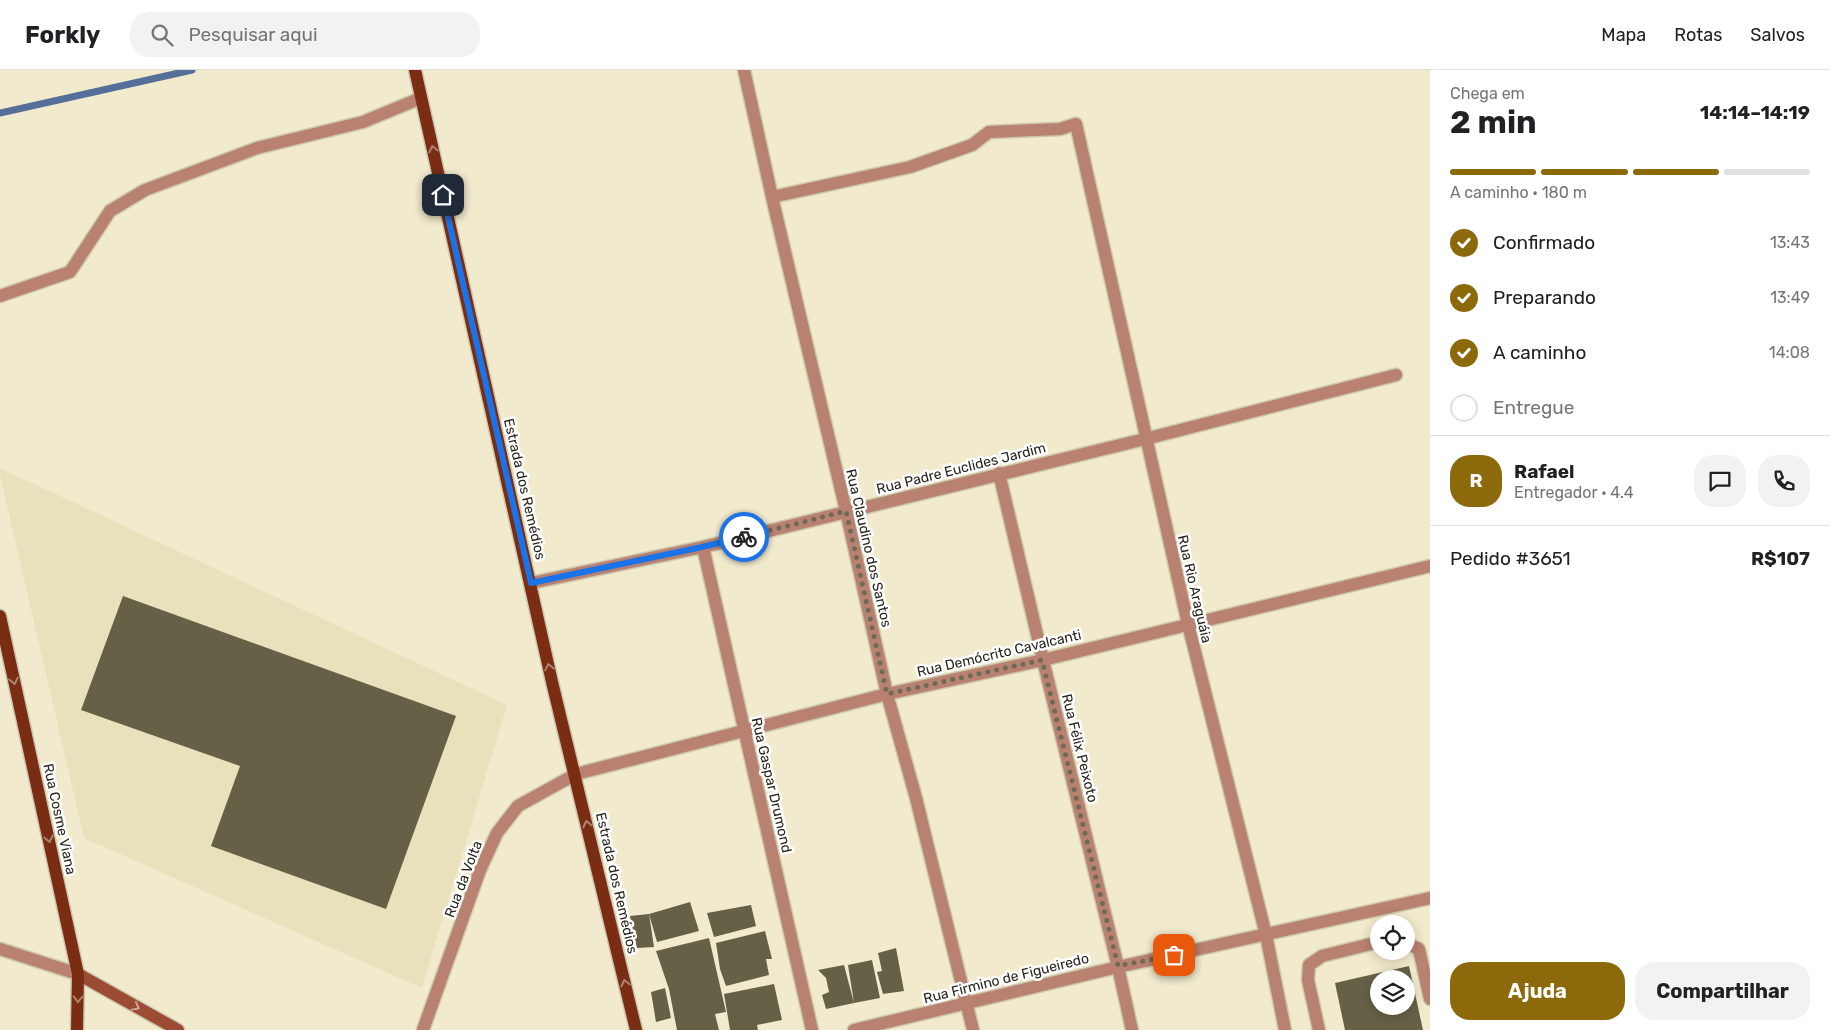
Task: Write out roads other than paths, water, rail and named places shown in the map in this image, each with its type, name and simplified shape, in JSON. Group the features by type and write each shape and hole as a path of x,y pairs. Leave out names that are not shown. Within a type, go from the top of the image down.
{"main road":[{"name":"Estrada dos Remédios","path":"415,70 552,682 576,774 636,1030"},
{"name":"Rua Cosme Viana","path":"0,616 78,974 77,1030"},
{"path":"78,974 178,1030"}],"street":[{"name":"Rua Claudino dos Santos","path":"744,70 887,694 916,798 973,1030"},
{"path":"0,296 70,272 110,210 145,190 257,148 362,122 422,98"},
{"name":"Rua Rio Araguáia","path":"772,197 910,167 972,145 988,132 1060,128 1076,124 1188,624 1266,935 1285,1030"},
{"name":"Rua Padre Euclides Jardim","path":"531,583 702,547 999,473 1146,439 1396,375"},
{"name":"Rua Félix Peixoto","path":"999,473 1042,660 1118,966 1132,1030"},
{"name":"Rua Gaspar Drumond","path":"702,547 812,1030"},
{"name":"Rua Demócrito Cavalcanti","path":"576,774 887,694 1042,660 1430,566"},
{"name":"Rua da Volta","path":"423,1030 480,870 497,833 518,806 576,774"},
{"name":"Rua Firmino de Figueiredo","path":"854,1030 1118,966 1430,898"},
{"path":"1415,901 1430,904"},
{"path":"1319,1030 1308,980 1309,965 1322,956 1370,944"},
{"path":"1415,948 1418,950 1430,1000"},
{"path":"0,950 78,974"}],"waterway":[{"path":"0,113 192,70"}]}
